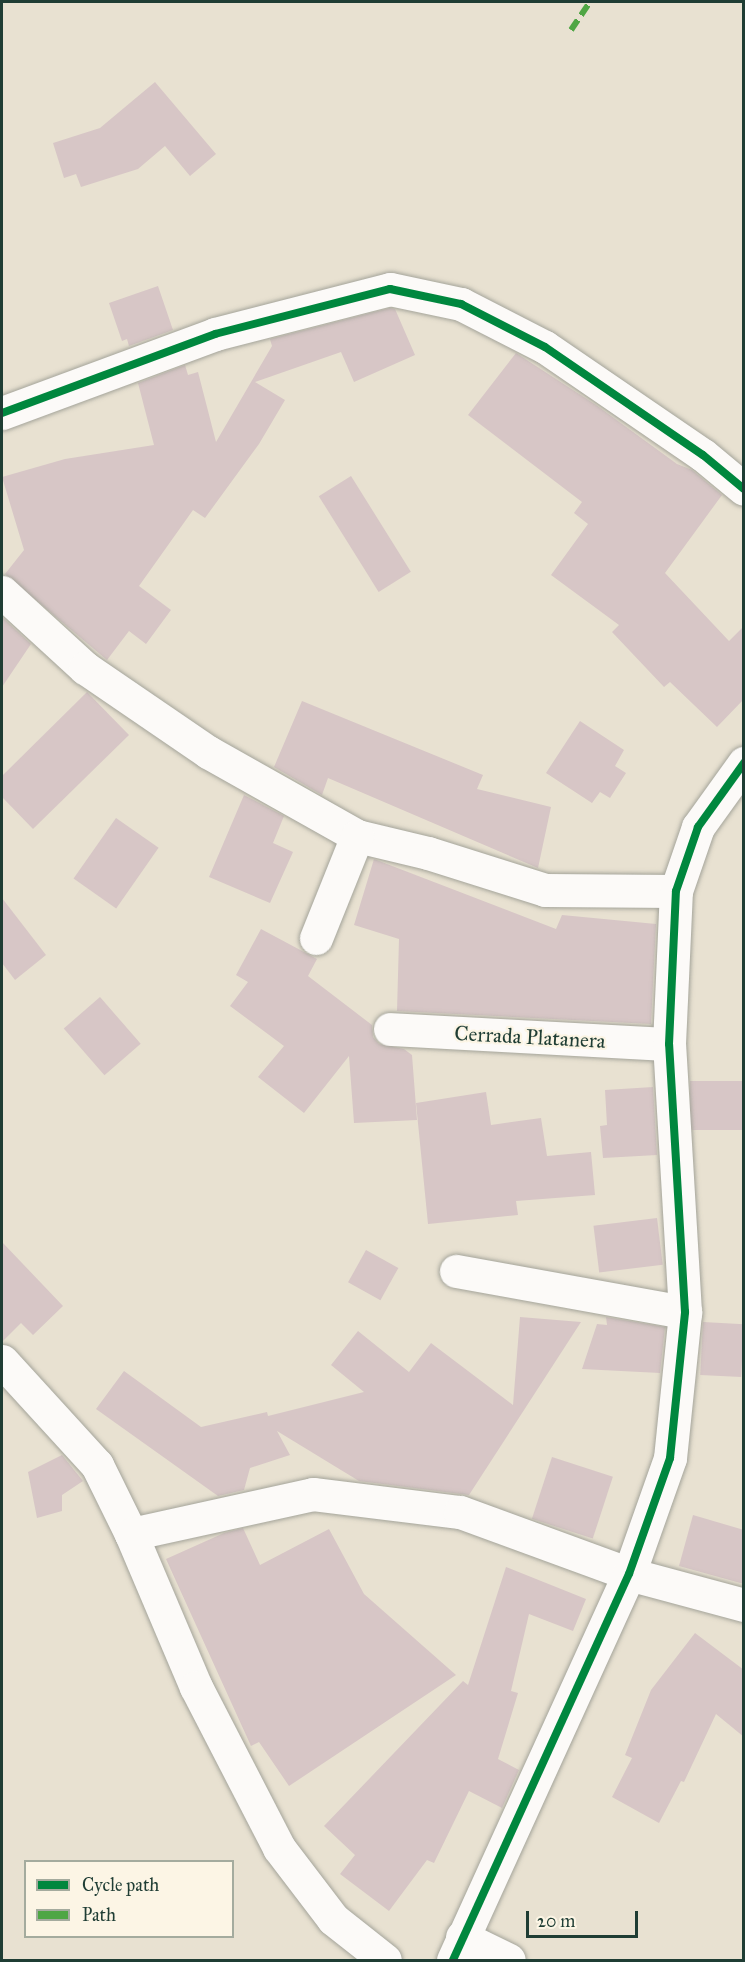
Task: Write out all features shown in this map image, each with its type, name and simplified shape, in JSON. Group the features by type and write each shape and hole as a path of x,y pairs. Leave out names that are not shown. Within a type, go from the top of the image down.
{"street":[{"path":"2,413 215,334 390,289 461,304 545,348 703,455 744,489"},
{"path":"2,592 104,681 208,752 357,836 545,890 676,891"},
{"path":"509,1960 457,1949 628,1574 670,1458 685,1312 669,1044 676,891 698,827 744,762"},
{"path":"316,938 357,836"},
{"name":"Cerrada Platanera","path":"390,1029 669,1044"},
{"path":"456,1271 685,1312"},
{"path":"2,1361 97,1466 131,1534 196,1687 279,1848 333,1919 385,1960"},
{"path":"131,1534 313,1494 459,1512 628,1574 744,1605"}],"building":[{"path":"155,82 216,154 190,176 165,146 138,169 81,187 76,174 64,178 53,143 100,128"},
{"path":"158,286 173,330 129,346 127,339 122,341 109,303"},
{"path":"390,308 395,309 415,355 354,382 341,352 255,382 285,400 259,444 205,518 193,510 139,586 171,610 146,644 129,631 107,660 5,574 24,550 2,477 65,459 154,445 138,383 185,365 188,375 198,372 216,442 272,346 270,339"},
{"path":"516,353 596,405 677,464 692,470 722,495 665,573 729,641 744,626 744,699 717,727 670,682 664,687 612,632 619,625 551,575 588,524 574,513 582,502 468,415"},
{"path":"351,476 411,572 379,592 319,496"},
{"path":"2,617 31,644 2,687"},
{"path":"87,692 129,735 33,829 2,797 2,776"},
{"path":"302,701 483,775 477,789 551,807 538,868 328,778 322,795 274,767"},
{"path":"580,721 624,750 615,766 626,773 610,798 600,792 592,803 546,773"},
{"path":"244,795 284,816 273,843 293,852 270,903 209,877"},
{"path":"116,818 159,848 116,908 74,879"},
{"path":"374,859 556,929 562,915 656,924 651,1024 397,1011 399,939 354,925"},
{"path":"2,898 46,955 15,980 2,963"},
{"path":"261,929 317,959 308,976 372,1025 373,1037 379,1044 404,1049 412,1055 417,1120 354,1123 349,1056 304,1113 258,1077 284,1046 230,1006 248,982 236,975"},
{"path":"100,997 141,1044 104,1075 64,1028"},
{"path":"690,1081 744,1081 744,1130 690,1130"},
{"path":"653,1087 657,1155 603,1158 600,1126 607,1125 605,1090"},
{"path":"486,1092 491,1125 541,1118 547,1156 591,1152 595,1195 516,1201 518,1215 428,1224 416,1103"},
{"path":"657,1218 663,1265 599,1272 593,1226"},
{"path":"2,1242 63,1306 33,1335 21,1323 2,1342"},
{"path":"366,1250 398,1268 380,1300 348,1282"},
{"path":"520,1317 581,1322 469,1495 359,1481 277,1431 290,1455 250,1468 244,1490 218,1496 96,1409 124,1371 201,1427 267,1412 268,1416 364,1392 331,1365 358,1331 409,1372 431,1343 513,1405"},
{"path":"606,1317 665,1327 660,1373 582,1369 597,1324 607,1325"},
{"path":"703,1322 744,1324 741,1377 700,1375"},
{"path":"62,1455 83,1481 62,1495 62,1511 37,1518 28,1472"},
{"path":"552,1457 613,1477 593,1539 532,1519"},
{"path":"693,1515 744,1530 744,1584 679,1566"},
{"path":"243,1528 260,1565 329,1529 364,1594 456,1675 289,1786 259,1742 251,1746 166,1559 224,1533"},
{"path":"506,1567 586,1599 573,1631 529,1614 511,1691 518,1693 498,1759 519,1770 502,1808 469,1791 434,1863 427,1860 389,1911 340,1874 355,1855 324,1826 463,1681 468,1685"},
{"path":"695,1633 744,1670 744,1737 716,1714 684,1782 681,1781 659,1823 612,1797 632,1758 625,1755 651,1690"}],"marked path":[{"path":"571,30 590,2"}],"cycle path":[{"path":"2,413 215,334 390,289 461,304 545,347 703,455 744,489"},
{"path":"453,1960 629,1574 670,1458 685,1312 669,1044 676,891 698,827 744,763"}]}
